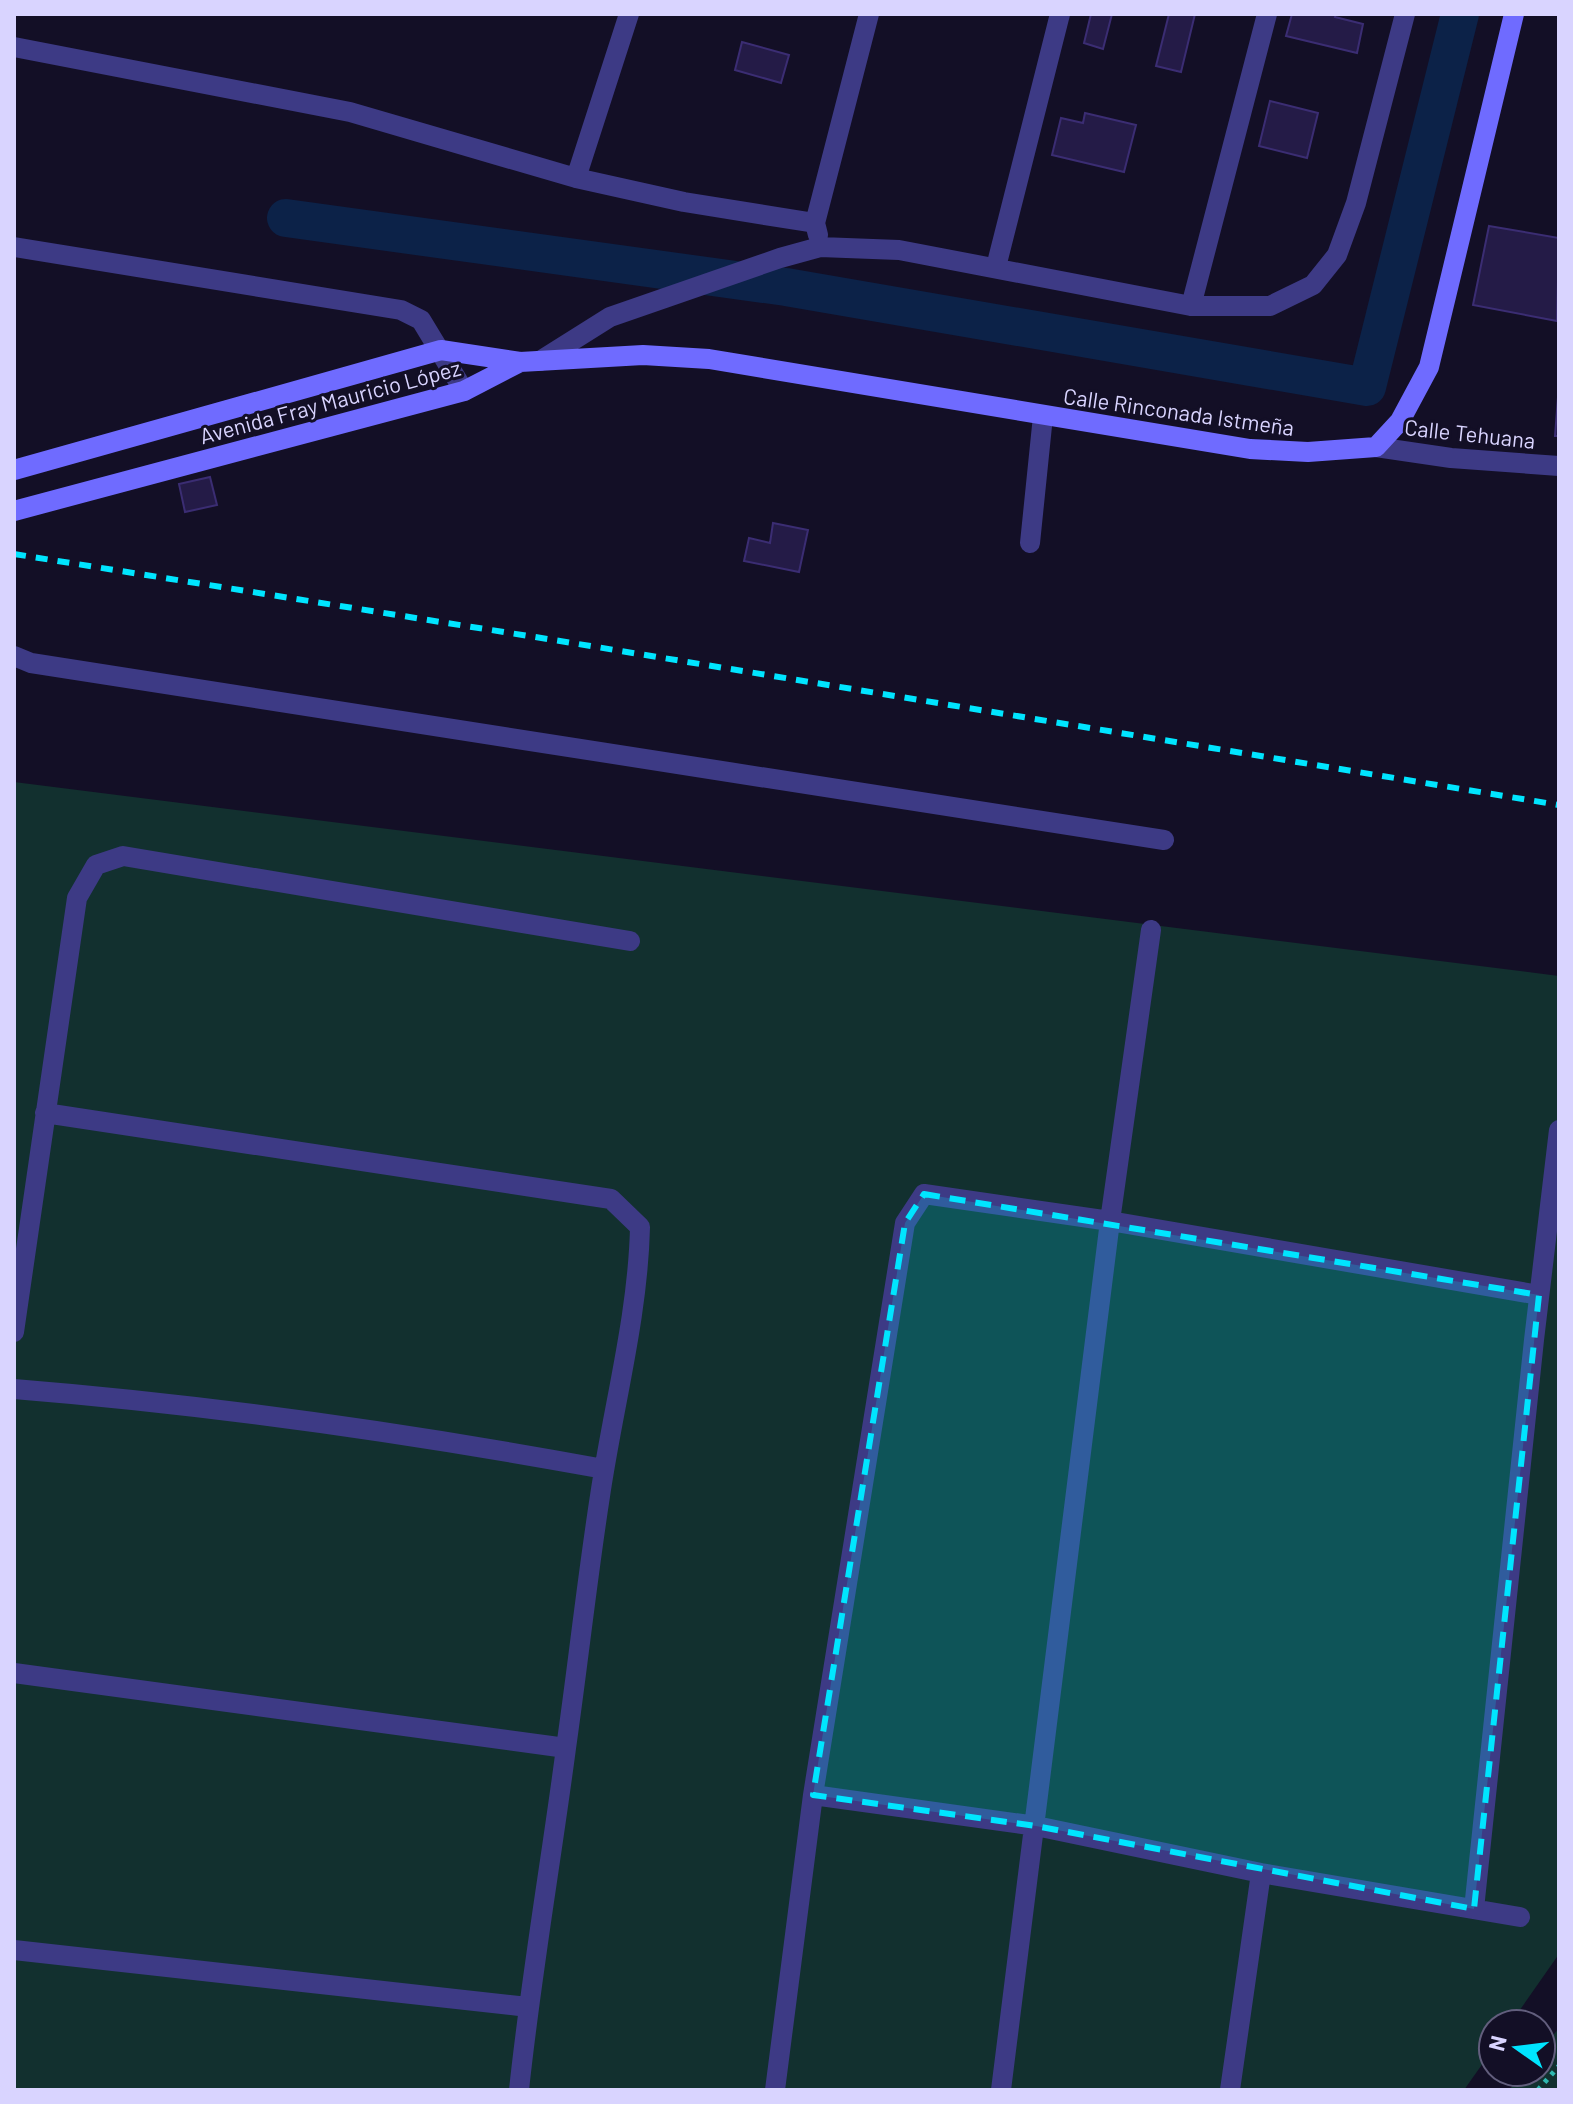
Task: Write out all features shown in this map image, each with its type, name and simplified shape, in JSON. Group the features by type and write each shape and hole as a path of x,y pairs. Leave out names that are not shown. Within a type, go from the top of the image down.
{"street":[{"path":"576,178 629,14"},
{"path":"820,247 815,223 869,14"},
{"path":"996,267 1060,14"},
{"path":"1191,306 1267,14"},
{"path":"530,362 610,317 820,247 899,250 1191,306 1270,306 1313,285 1337,255 1356,203 1405,14"},
{"path":"1376,447 1400,421 1429,367 1514,14"},
{"path":"14,47 350,112 576,178 684,202 815,223"},
{"path":"14,247 401,310 421,320 464,391"},
{"name":"Avenida Fray Mauricio López","path":"14,470 441,350 530,362"},
{"name":"Calle Rinconada Istmeña","path":"530,362 643,355 709,359 1250,449 1308,452 1376,447"},
{"name":"Avenida Fray Mauricio López","path":"14,511 464,391 530,362"},
{"path":"1030,543 1043,416"},
{"name":"Calle Tehuana","path":"1376,447 1451,458 1559,466"},
{"path":"14,656 31,663 1164,840"},
{"path":"14,1332 77,898 96,865 123,856 630,941"},
{"path":"1001,2090 1110,1221 1151,930"},
{"path":"45,1113 611,1199 640,1227 639,1270 581,1624 519,2090"},
{"path":"1474,1909 1559,1130"},
{"path":"775,2090 813,1795 905,1223 924,1194 1110,1221 1539,1295"},
{"path":"14,1389 139,1399 288,1417 467,1444 604,1469"},
{"path":"14,1673 566,1748"},
{"path":"813,1795 1036,1826 1261,1873 1520,1917"},
{"path":"1230,2090 1261,1873"},
{"path":"14,1950 528,2007"}],"path":[{"path":"1538,2090 1559,2066"}],"highlighted area":[{"path":"924,1194 1539,1295 1474,1909 1036,1826 813,1795 905,1223"}],"green space":[{"path":"14,782 1559,976 1559,1954 1521,2008 1477,2008 1477,2072 1464,2090 14,2090"},
{"path":"1559,2028 1559,2090 1509,2090 1557,2088"}],"building":[{"path":"1091,14 1112,14 1103,49 1084,43"},
{"path":"1169,14 1195,14 1181,72 1156,66"},
{"path":"1292,14 1336,14 1335,17 1363,24 1357,53 1286,36"},
{"path":"742,42 789,55 781,83 735,70"},
{"path":"1270,101 1318,113 1307,158 1259,146"},
{"path":"1085,113 1136,125 1124,172 1052,155 1061,118 1083,123"},
{"path":"1489,226 1559,238 1557,321 1473,305"},
{"path":"1559,384 1559,436 1555,436"},
{"path":"210,477 217,505 185,512 179,484"},
{"path":"773,523 808,530 799,572 744,561 749,538 770,543"}],"waterway":[{"path":"286,218 786,287 1367,387 1460,14"}],"railway":[{"path":"14,554 1559,805"}]}
